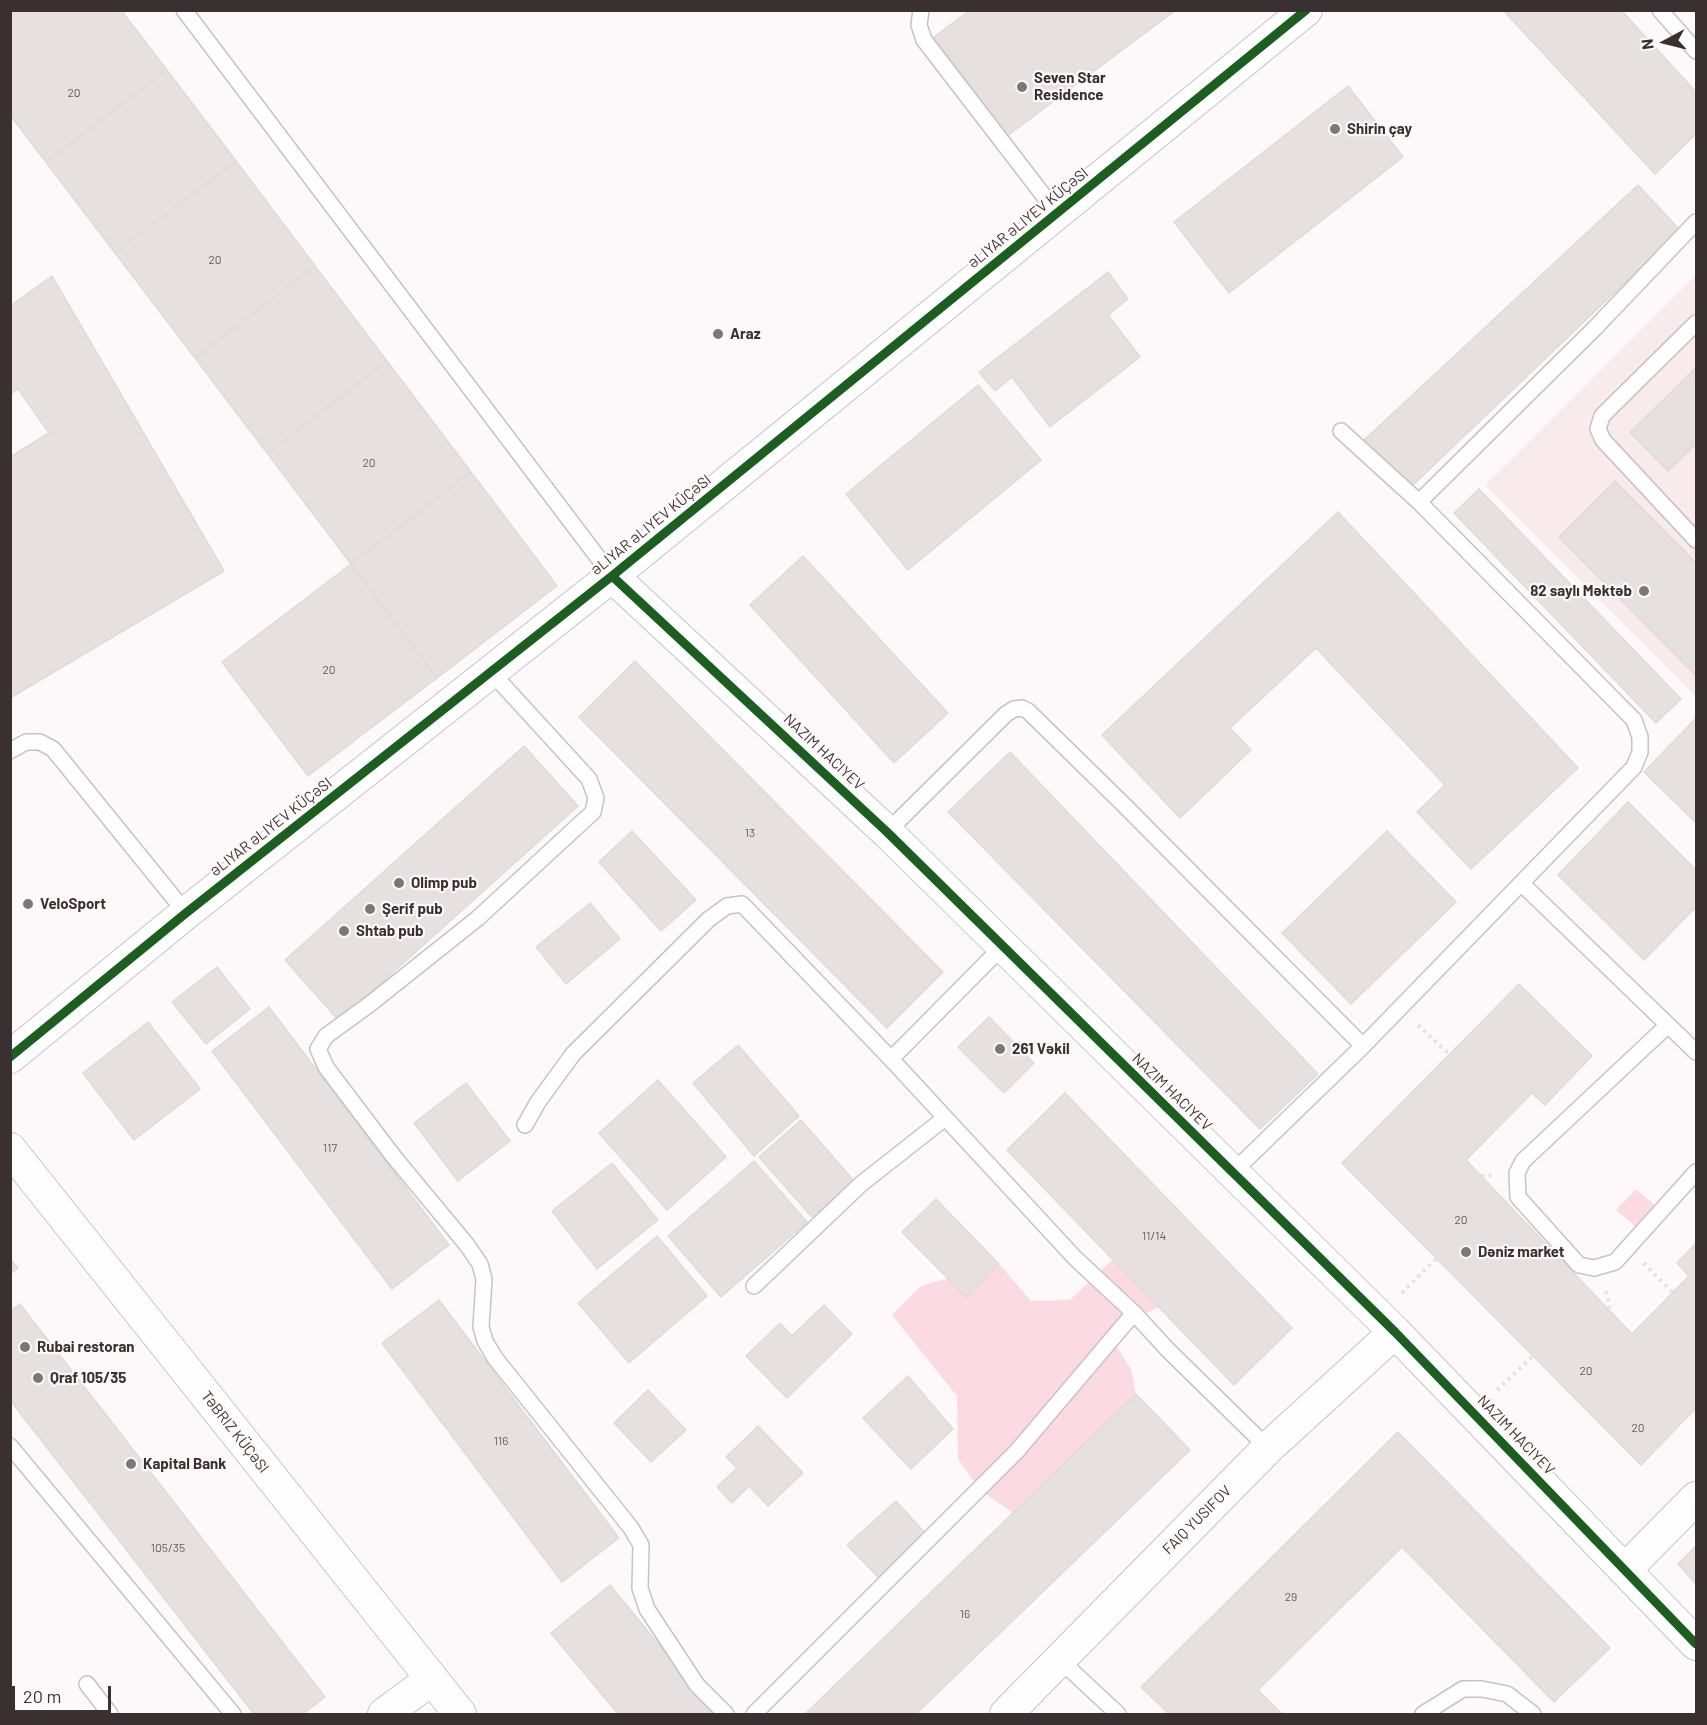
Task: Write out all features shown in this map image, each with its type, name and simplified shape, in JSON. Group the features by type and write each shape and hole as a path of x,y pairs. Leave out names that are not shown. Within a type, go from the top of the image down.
{"street":[{"name":"ƏLIYAR ƏLIYEV KÜÇƏSI","path":"10,1057 186,913 612,576 1306,10"},
{"path":"612,576 887,832 1002,948 1387,1324 1696,1644"},
{"name":"TƏBRIZ KÜÇƏSI","path":"10,1149 460,1714"},
{"name":"FAIQ YUSIFOV","path":"1006,1714 1387,1324"},
{"path":"1625,1570 1696,1498"},
{"path":"384,1714 432,1679"}],"lane":[{"path":"184,10 612,576"},
{"path":"921,10 919,26 924,40 1057,213"},
{"path":"1660,10 1696,51"},
{"path":"1419,502 1594,329 1696,222"},
{"path":"1696,323 1602,416 1598,429 1603,440 1696,540"},
{"path":"1232,1173 1400,1008 1634,768 1641,752 1640,738 1634,720 1419,502 1341,431"},
{"path":"491,672 589,779 596,798 594,812 478,918 326,1036 318,1049 326,1067 394,1157 480,1264 483,1279 481,1327 485,1341 495,1358 632,1528 641,1545 640,1588 647,1609 697,1685 726,1714"},
{"path":"887,832 1006,714 1014,709 1022,708 1028,711 1124,806 1362,1046"},
{"path":"10,751 26,742 40,742 53,749 186,913"},
{"path":"1521,883 1696,1052"},
{"path":"525,1125 538,1102 573,1054 708,919 727,906 742,904 891,1059 1075,1258 1134,1313 1168,1350 1268,1448"},
{"path":"891,1059 1002,948"},
{"path":"1668,1024 1523,1161 1516,1173 1518,1197 1579,1265 1594,1268 1615,1262 1696,1172"},
{"path":"754,1286 861,1184 945,1118"},
{"path":"754,1714 1017,1451 1134,1313"},
{"path":"10,1446 233,1714"},
{"path":"1059,1659 1118,1714"},
{"path":"87,1684 110,1714"},
{"path":"1423,1714 1463,1689 1482,1689 1507,1694 1533,1714"}],"path":[{"path":"1400,1008 1450,1055"},
{"path":"1628,1247 1673,1293"},
{"path":"1387,1324 1437,1258"},
{"path":"1473,1412 1533,1356"}],"shaded area":[{"name":"82 saylı Məktəb","path":"1696,275 1696,697 1485,485"},
{"path":"1636,1189 1657,1207 1637,1228 1616,1210"},
{"path":"1113,1259 1158,1307 1133,1322 1122,1317 1111,1327 1115,1344 1131,1369 1136,1394 1013,1513 979,1489 958,1459 957,1396 892,1315 921,1286 999,1264 1031,1301 1070,1300"}],"building":[{"path":"18,10 121,10 167,70 46,162 10,115 10,16"},
{"name":"Seven Star Residence","path":"970,10 1176,10 1007,136 934,37"},
{"path":"1503,10 1621,10 1696,92 1696,134 1655,174"},
{"path":"167,70 236,161 115,253 46,162"},
{"path":"1348,86 1403,157 1229,293 1174,222"},
{"path":"236,161 315,266 195,358 115,253"},
{"path":"1638,185 1680,230 1412,486 1363,441"},
{"path":"315,266 387,361 267,453 195,358"},
{"path":"1108,272 1128,299 1108,315 1140,357 1050,427 1012,377 995,391 979,372"},
{"path":"52,276 224,571 10,698 10,457 49,433 18,389 10,394 10,306"},
{"path":"387,361 471,472 351,564 267,453"},
{"path":"1696,368 1696,444 1668,471 1630,432"},
{"path":"978,385 1041,460 908,570 846,494"},
{"path":"471,472 557,586 437,678 351,564"},
{"path":"1615,481 1696,563 1696,676 1559,537"},
{"path":"1479,489 1681,699 1656,723 1454,513"},
{"path":"1338,512 1578,768 1471,869 1417,812 1445,785 1316,648 1230,728 1251,750 1180,818 1102,735"},
{"path":"803,556 948,713 894,763 750,605"},
{"path":"351,564 437,678 308,776 222,662"},
{"path":"635,661 943,972 887,1028 579,717"},
{"path":"1696,718 1696,823 1644,772"},
{"path":"524,746 578,806 339,1021 285,960"},
{"path":"1010,752 1318,1074 1260,1129 948,812"},
{"path":"1628,802 1696,870 1696,911 1694,909 1644,960 1558,875"},
{"path":"632,831 696,900 661,931 599,862"},
{"path":"1387,831 1456,902 1351,1004 1282,933"},
{"path":"590,903 620,939 566,984 536,947"},
{"path":"217,967 250,1009 206,1044 172,1002"},
{"path":"1519,984 1592,1056 1545,1105 1532,1093 1466,1160 1632,1334 1689,1276 1677,1263 1696,1243 1696,1408 1641,1465 1342,1163"},
{"path":"269,1007 449,1245 392,1289 212,1051"},
{"path":"989,1017 1034,1063 1004,1093 958,1047"},
{"path":"148,1022 200,1089 134,1140 83,1073"},
{"path":"738,1045 799,1116 754,1156 693,1083"},
{"path":"658,1080 726,1157 667,1210 599,1133"},
{"path":"466,1083 510,1141 458,1181 414,1123"},
{"path":"1065,1093 1292,1328 1234,1385 1007,1150"},
{"path":"801,1120 854,1181 812,1217 759,1157"},
{"path":"754,1161 807,1222 721,1297 668,1236"},
{"path":"612,1163 658,1220 597,1269 552,1211"},
{"path":"936,1199 999,1264 966,1297 902,1232"},
{"path":"657,1236 707,1296 629,1363 578,1303"},
{"path":"10,1259 18,1268 10,1274"},
{"path":"439,1300 619,1538 562,1582 382,1343"},
{"path":"20,1304 325,1697 303,1714 254,1714 10,1400 10,1311"},
{"path":"824,1305 852,1334 787,1398 746,1356 780,1323 792,1336"},
{"path":"908,1376 953,1429 911,1469 863,1418"},
{"path":"648,1390 686,1430 651,1462 614,1423"},
{"path":"1136,1394 1190,1450 916,1714 805,1714"},
{"path":"758,1426 803,1473 768,1506 749,1486 732,1503 717,1487 737,1468 726,1457"},
{"path":"1398,1432 1610,1648 1554,1702 1402,1547 1258,1690 1282,1714 1169,1714 1141,1687"},
{"path":"896,1501 927,1535 879,1578 847,1545"},
{"path":"1696,1546 1696,1584 1678,1564"},
{"path":"610,1585 716,1714 618,1714 551,1633"}],"cycle path":[{"path":"10,1057 186,913 612,576 1306,10"},
{"name":"NAZIM HACIYEV","path":"612,576 887,832 1395,1332 1696,1644"}],"place":[{"name":"Seven Star Residence","path":"1022,87"},
{"name":"Shirin çay","path":"1335,129"},
{"name":"Araz","path":"718,334"},
{"name":"82 saylı Məktəb","path":"1644,591"},
{"name":"Olimp pub","path":"399,883"},
{"name":"VeloSport","path":"28,904"},
{"name":"Şerif pub","path":"370,909"},
{"name":"Shtab pub","path":"344,931"},
{"name":"261 Vəkil","path":"1000,1049"},
{"name":"Dəniz market","path":"1466,1252"},
{"name":"Rubai restoran","path":"25,1347"},
{"name":"Qraf 105/35","path":"38,1378"},
{"name":"Kapital Bank","path":"131,1464"}]}
